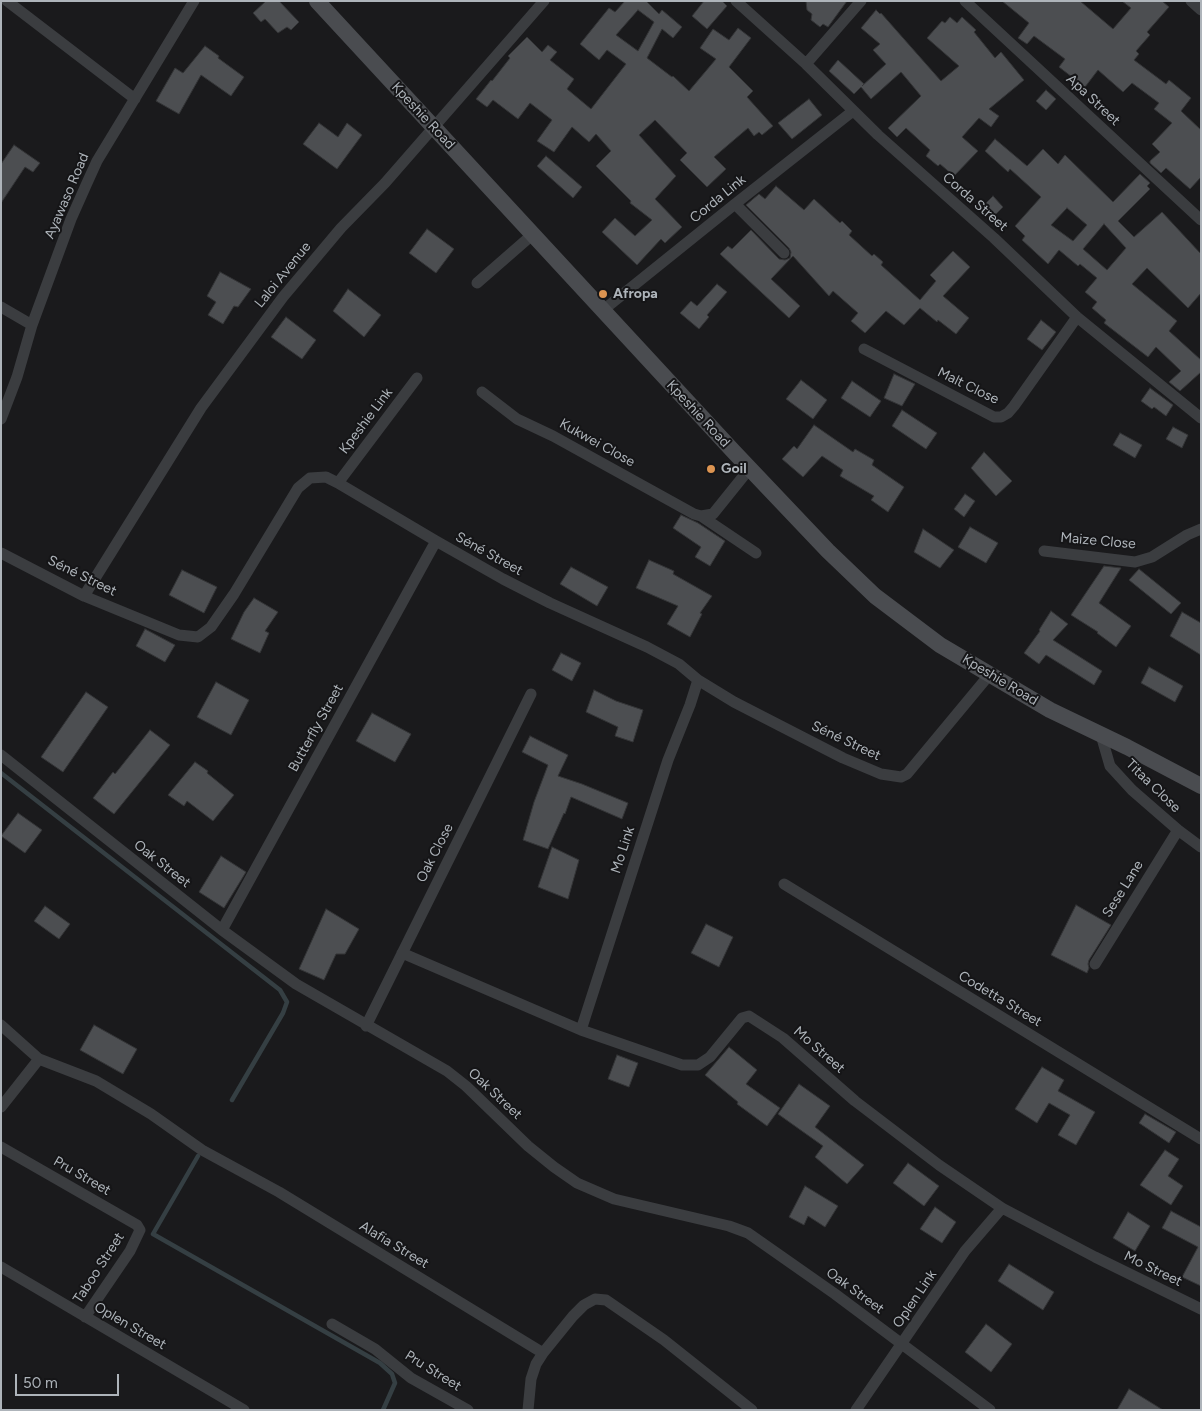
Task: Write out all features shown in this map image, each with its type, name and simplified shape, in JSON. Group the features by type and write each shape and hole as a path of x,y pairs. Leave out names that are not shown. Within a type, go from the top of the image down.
{"street":[{"path":"7,1 135,99"},
{"name":"Ayawaso Road","path":"1,419 17,377 32,325 72,218 97,161 194,1"},
{"name":"Kpeshie Road","path":"317,1 602,311 828,551 875,596 940,644 1050,710 1127,747 1201,786"},
{"name":"Laloi Avenue","path":"84,596 201,408 283,297 341,228 385,183 544,1"},
{"name":"Corda Street","path":"736,1 806,64 853,111 994,238 1077,317 1201,418"},
{"path":"806,64 861,1"},
{"name":"Apa Street","path":"966,1 1201,220"},
{"path":"1191,1 1201,10"},
{"name":"Corda Link","path":"602,311 853,111"},
{"path":"735,204 784,253"},
{"path":"477,283 532,234"},
{"path":"1,308 32,325"},
{"name":"Malt Close","path":"864,349 994,417 1000,417 1008,413 1014,406 1077,317"},
{"name":"Kpeshie Link","path":"338,483 417,378"},
{"name":"Kukwei Close","path":"482,392 517,419 554,436 694,514 701,516 756,553"},
{"path":"701,516 713,514 750,468"},
{"name":"Séné Street","path":"1,553 84,596 180,635 198,637 211,627 298,488 310,478 326,478 338,483 503,579 550,603 647,647 679,664 698,680 734,702 843,758 881,774 901,777 907,774 990,674"},
{"name":"Maize Close","path":"1044,551 1135,562 1152,557 1187,535 1201,529"},
{"name":"Butterfly Street","path":"222,930 436,541"},
{"name":"Mo Link","path":"581,1030 668,760 698,680"},
{"name":"Oak Close","path":"366,1026 532,694"},
{"name":"Titaa Close","path":"1101,735 1110,766 1132,790 1178,830 1201,847"},
{"name":"Oak Street","path":"1,755 222,930 296,984 447,1071 466,1086 528,1146 577,1183 614,1199 729,1226 748,1233 990,1410"},
{"name":"Sese Lane","path":"1095,964 1178,830"},
{"name":"Codetta Street","path":"784,884 1201,1139"},
{"name":"Mo Street","path":"402,953 581,1030 682,1064 698,1065 710,1057 742,1018 749,1016 783,1038 855,1101 939,1165 1002,1208 1095,1257 1201,1309"},
{"name":"Alafia Street","path":"1,1025 39,1059 96,1082 151,1114 202,1150 280,1192 543,1353"},
{"path":"1,1107 39,1059"},
{"name":"Pru Street","path":"1,1147 137,1225 140,1230 138,1235"},
{"name":"Oplen Link","path":"856,1410 965,1252 1002,1208"},
{"name":"Taboo Street","path":"85,1317 130,1251 138,1235"},
{"name":"Oplen Street","path":"1,1268 244,1410"},
{"path":"528,1410 531,1380 536,1364 543,1353 584,1305 595,1299 606,1300 664,1340 752,1410"},
{"name":"Pru Street","path":"332,1324 375,1349 412,1378 468,1410"}],"building":[{"path":"266,1 279,1 299,22 291,30 287,27 278,33 265,19 261,22 253,13"},
{"path":"625,1 646,1 659,14 662,10 682,27 673,38 662,29 647,58 673,76 689,91 716,59 700,48 713,29 729,40 738,28 751,38 729,67 753,91 747,97 773,126 762,135 759,132 754,136 748,128 714,157 726,169 707,187 680,160 687,153 655,120 639,135 676,176 655,199 682,227 665,243 661,239 637,265 602,232 615,218 635,236 652,220 630,203 631,201 596,166 611,151 596,134 589,142 572,127 554,152 537,141 552,120 530,103 518,119 493,100 487,107 476,99 510,58 508,56 527,37 542,52 548,45 557,52 550,60 574,79 567,89 591,109 626,64 607,50 599,60 580,44 609,8 615,12","holes":["638,10 654,22 638,51 616,35"]},
{"path":"704,1 722,1 727,6 707,29 692,16"},
{"path":"806,1 847,1 828,27 823,24 820,27 811,20 812,14 807,10"},
{"path":"1002,1 1080,1 1113,29 1131,8 1122,1 1162,1 1169,7 1147,32 1150,35 1136,51 1139,54 1134,60 1166,84 1169,80 1191,98 1181,111 1201,130 1201,177 1190,189 1166,168 1161,173 1150,163 1160,152 1152,144 1172,123 1154,109 1159,103 1132,83 1123,92 1098,70 1085,87 1059,67 1065,59 1034,36 1027,44 1018,38 1029,23"},
{"path":"876,10 881,13 941,81 959,66 927,38 942,21 945,23 950,17 957,23 962,17 976,30 974,32 995,58 1001,52 1024,80 989,109 999,116 991,127 979,118 962,137 978,151 954,176 940,164 938,166 926,156 930,150 906,128 897,137 888,128 921,96 901,72 871,99 861,87 854,94 829,71 838,60 864,84 862,86 886,64 873,50 880,44 861,28"},
{"path":"205,46 244,77 231,96 201,75 179,114 156,101 175,68 183,73"},
{"path":"1046,90 1056,99 1046,110 1036,101"},
{"path":"809,99 822,115 792,139 778,123"},
{"path":"319,123 338,137 347,123 362,135 337,169 303,144"},
{"path":"995,139 1027,166 1043,149 1058,164 1065,155 1113,202 1140,174 1150,183 1147,186 1150,189 1118,221 1134,237 1162,212 1201,254 1201,293 1188,308 1147,268 1132,284 1177,321 1169,331 1201,360 1201,372 1180,391 1169,382 1181,371 1156,347 1148,357 1104,323 1106,320 1092,308 1097,302 1085,292 1097,278 1080,264 1078,266 1059,250 1048,264 1022,240 1025,236 1015,226 1041,197 1010,169 1008,172 985,151","holes":["1067,208 1087,225 1073,241 1051,225","1104,224 1126,248 1107,270 1083,249"]},
{"path":"14,145 40,163 33,172 25,167 1,203 1,164"},
{"path":"546,156 582,187 573,198 537,166"},
{"path":"776,186 804,210 814,199 840,223 842,221 852,231 849,235 872,256 874,254 883,262 881,265 920,300 936,281 930,275 953,251 970,267 943,296 969,318 956,334 920,308 904,325 886,311 865,333 851,321 858,313 833,291 829,296 793,256 771,279 800,306 789,318 720,254 728,246 732,249 751,230 779,259 785,260 790,258 791,252 789,248 746,205 759,194 765,199"},
{"path":"993,196 1003,207 992,218 982,207"},
{"path":"427,229 454,249 436,273 409,253"},
{"path":"220,272 251,289 238,307 234,306 223,324 208,315 216,302 207,296"},
{"path":"717,284 727,292 707,315 709,317 699,329 680,313 691,301 697,306"},
{"path":"348,289 381,315 364,337 333,311"},
{"path":"286,317 316,340 302,359 271,337"},
{"path":"1041,320 1056,332 1042,350 1027,339"},
{"path":"894,374 915,384 902,406 884,398"},
{"path":"801,380 827,400 813,419 786,399"},
{"path":"852,381 881,401 870,417 841,398"},
{"path":"1150,388 1173,405 1166,416 1154,407 1152,409 1141,401"},
{"path":"902,410 937,433 926,449 892,426"},
{"path":"814,425 853,452 855,449 874,460 872,465 904,487 888,512 871,500 874,496 840,476 843,470 822,456 803,477 782,459 794,446 797,449"},
{"path":"1173,427 1188,435 1182,448 1166,439"},
{"path":"1120,433 1142,445 1135,458 1113,445"},
{"path":"984,452 1012,481 996,496 971,468"},
{"path":"965,494 975,501 964,517 954,509"},
{"path":"681,515 698,523 725,541 710,566 695,557 701,547 673,528"},
{"path":"970,527 998,543 986,563 958,547"},
{"path":"923,529 954,550 940,568 914,552"},
{"path":"649,560 674,571 673,574 712,596 700,613 702,614 690,637 667,624 678,606 636,588"},
{"path":"1104,566 1121,568 1099,603 1131,626 1116,647 1098,632 1071,615"},
{"path":"571,567 608,587 597,606 560,584"},
{"path":"1139,569 1181,603 1171,614 1129,580"},
{"path":"182,570 217,587 204,613 169,595"},
{"path":"254,598 278,612 265,631 269,633 260,653 231,639 244,612"},
{"path":"1051,611 1068,624 1053,640 1102,671 1094,685 1046,655 1039,664 1024,653 1040,631"},
{"path":"1182,612 1201,623 1201,655 1170,636"},
{"path":"145,629 175,645 165,662 136,646"},
{"path":"561,653 581,663 572,681 552,670"},
{"path":"1149,667 1183,686 1175,702 1141,683"},
{"path":"216,682 249,700 231,735 197,717"},
{"path":"594,690 616,701 643,710 633,742 615,736 618,727 586,712"},
{"path":"86,692 108,707 63,772 41,757"},
{"path":"372,713 411,734 395,762 356,741"},
{"path":"150,730 170,745 114,814 93,798"},
{"path":"530,736 568,755 558,776 628,803 622,819 571,797 548,849 523,840 534,802 548,765 522,752"},
{"path":"195,762 208,771 207,773 234,795 213,821 187,801 184,806 168,795"},
{"path":"18,813 42,830 25,853 1,836"},
{"path":"552,847 579,860 568,899 538,887"},
{"path":"221,856 246,872 224,908 199,892"},
{"path":"1076,905 1111,925 1089,960 1087,973 1051,955"},
{"path":"45,906 70,924 59,939 34,921"},
{"path":"326,909 359,929 345,954 336,954 324,980 299,969"},
{"path":"706,924 733,937 719,967 691,953"},
{"path":"94,1025 137,1049 123,1074 80,1050"},
{"path":"729,1047 757,1070 746,1084 780,1108 767,1126 737,1104 738,1102 705,1075"},
{"path":"617,1055 638,1063 629,1087 608,1079"},
{"path":"1042,1067 1064,1080 1058,1091 1095,1112 1076,1145 1058,1135 1070,1115 1049,1103 1037,1123 1015,1109"},
{"path":"799,1084 830,1106 815,1127 864,1165 847,1184 815,1157 823,1146 778,1114"},
{"path":"1145,1114 1176,1132 1169,1143 1139,1123"},
{"path":"1165,1150 1179,1159 1168,1176 1183,1186 1171,1205 1140,1185"},
{"path":"908,1163 939,1186 924,1206 893,1183"},
{"path":"805,1186 838,1206 825,1227 808,1216 804,1225 789,1217"},
{"path":"935,1207 956,1222 942,1243 920,1229"},
{"path":"1171,1211 1201,1227 1201,1286 1182,1277 1198,1247 1162,1228"},
{"path":"1128,1212 1150,1226 1135,1251 1113,1238"},
{"path":"1009,1264 1054,1292 1043,1310 998,1281"},
{"path":"986,1324 1012,1344 991,1372 965,1352"},
{"path":"1129,1389 1163,1410 1117,1410"}],"waterway":[{"path":"1,773 280,990 287,1002 283,1013 232,1100"},
{"path":"198,1156 153,1234 380,1363 392,1374 395,1383 383,1410"}],"place":[{"name":"Afropa","path":"603,294"},
{"name":"Goil","path":"711,469"}]}
